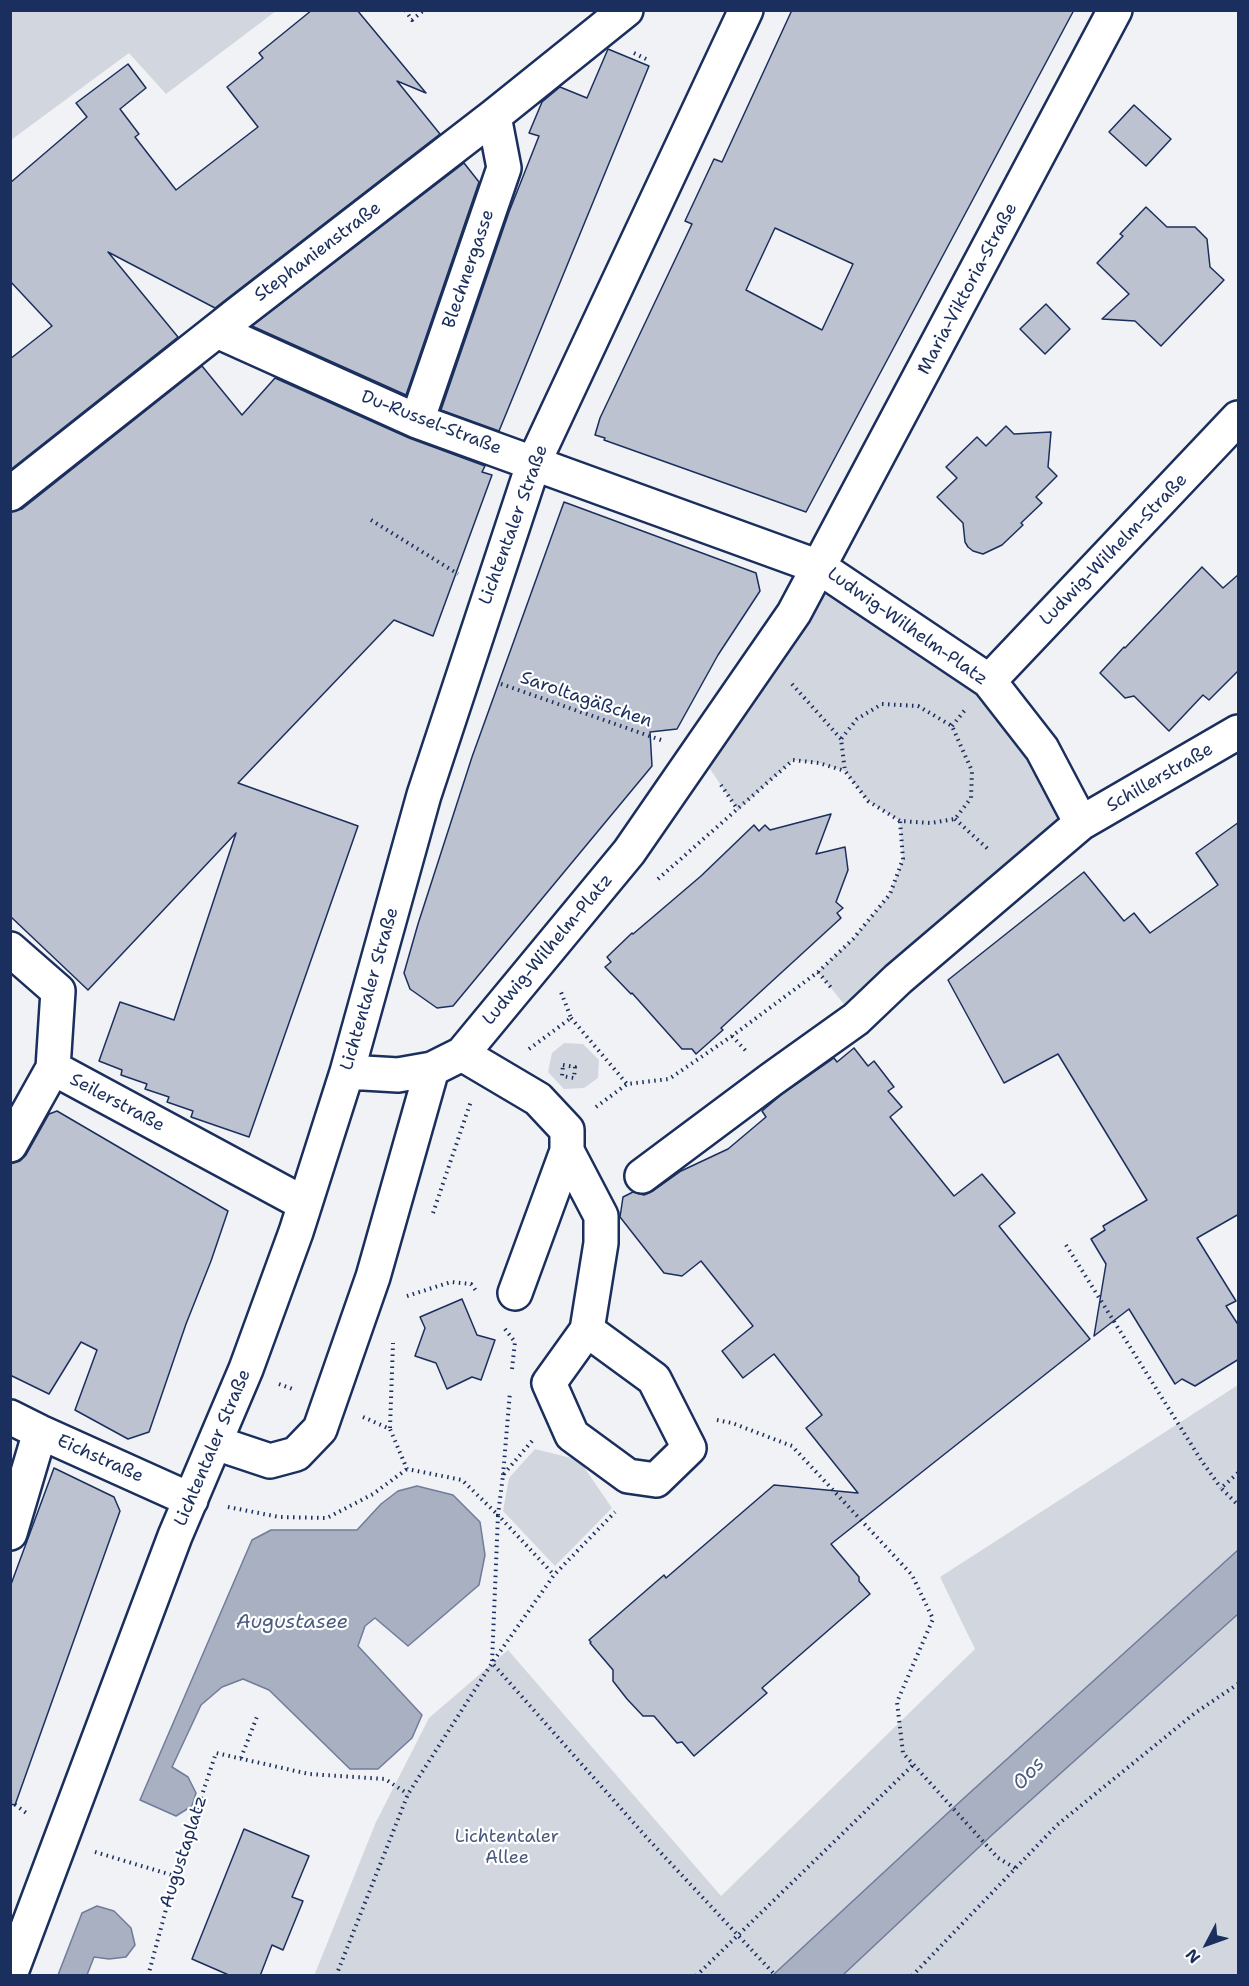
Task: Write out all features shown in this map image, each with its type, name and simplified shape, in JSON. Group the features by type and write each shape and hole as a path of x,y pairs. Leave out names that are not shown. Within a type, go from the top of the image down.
{"street":[{"name":"Stephanienstraße","path":"10,494 626,10"},
{"name":"Lichtentaler Straße","path":"10,1975 176,1536 246,1369 305,1204 347,1072 424,795 534,462 746,10"},
{"name":"Maria-Viktoria-Straße","path":"819,567 1115,10"},
{"name":"Blechnergasse","path":"417,421 504,168 494,116"},
{"name":"Du-Russel-Straße","path":"217,331 417,421 819,567"},
{"name":"Ludwig-Wilhelm-Straße","path":"989,681 1239,418"},
{"name":"Ludwig-Wilhelm-Platz","path":"347,1072 398,1075 432,1069 462,1054 629,852 794,613 819,567 989,681 1042,749 1080,823"},
{"name":"Schillerstraße","path":"1080,823 1239,732"},
{"path":"642,1176 856,1019 898,979 1080,823"},
{"name":"Seilerstraße","path":"10,949 58,991 53,1068 305,1204"},
{"path":"462,1054 538,1099 567,1141 601,1216 601,1243 587,1330 549,1383 572,1435 628,1476 656,1480 689,1448 654,1379 587,1330"},
{"path":"14,1131 53,1068"},
{"path":"216,1443 270,1461 296,1454 320,1429 373,1277 432,1069"},
{"path":"515,1293 567,1141"},
{"name":"Eichstraße","path":"10,1417 191,1500"},
{"path":"10,1533 40,1432"}],"path":[{"path":"405,10 412,20 424,10"},
{"path":"371,520 490,593"},
{"path":"765,654 841,739 845,771 868,801 900,821 931,823 955,819 971,798 972,771 952,726 918,706 882,704 857,719 841,739"},
{"name":"Saroltagäßchen","path":"464,671 699,753"},
{"path":"657,880 793,760 819,763 845,771"},
{"path":"955,819 1018,876"},
{"path":"567,1141 627,1084 669,1078 732,1036 818,972 853,939 890,894 903,859 900,821"},
{"path":"558,985 571,1018 627,1084"},
{"path":"497,1073 571,1018"},
{"path":"431,1219 472,1097"},
{"path":"1066,1245 1201,1461 1221,1488 1239,1506"},
{"path":"373,1277 406,1297 451,1282 471,1284 478,1293"},
{"path":"406,1297 409,1286"},
{"path":"502,1326 515,1342 512,1376"},
{"path":"393,1338 390,1429 407,1469"},
{"path":"246,1369 390,1429"},
{"path":"511,1386 498,1515 492,1663 648,1839 776,1976"},
{"path":"503,1475 560,1408"},
{"path":"710,1418 732,1423 792,1446 912,1575 933,1619 897,1702 903,1753 998,1858 1015,1868"},
{"path":"224,1507 279,1517 327,1518 373,1494 407,1469 462,1480 554,1575"},
{"path":"1221,1488 1239,1473"},
{"path":"336,1976 408,1794 492,1663 554,1575 647,1479"},
{"path":"912,1976 1057,1825 1195,1713 1239,1684"},
{"path":"241,1758 258,1714"},
{"name":"Augustaplatz","path":"148,1976 174,1876 216,1753 309,1774 385,1779 408,1794"},
{"path":"696,1976 914,1764"},
{"path":"62,1841 174,1876"}],"green space":[{"path":"11,10 276,11 166,94 129,53 11,140"},
{"path":"819,567 989,681 1081,823 856,1019 818,972 853,939 890,894 903,859 900,821 868,801 845,771 819,763 793,760 738,810 699,753"},
{"path":"564,1043 583,1044 599,1060 598,1078 584,1088 564,1089 548,1072 552,1053"},
{"name":"Lichtentaler Allee","path":"1238,1385 1238,1975 314,1976 376,1822 429,1718 508,1650 721,1896 975,1649 940,1577"},
{"path":"535,1449 579,1460 612,1508 555,1566 503,1511 509,1478"}],"water":[{"name":"Augustasee","path":"417,1486 453,1495 480,1522 485,1555 479,1585 408,1646 375,1618 365,1626 358,1646 422,1715 412,1738 378,1769 350,1769 269,1690 243,1679 222,1687 201,1705 172,1767 188,1777 196,1793 192,1806 176,1816 140,1800 252,1540 271,1530 357,1530 381,1504 398,1491"},
{"name":"Oos","path":"1238,1550 1238,1614 993,1834 843,1975 773,1975 964,1798"},
{"path":"97,1906 114,1911 131,1928 135,1945 126,1957 109,1959 94,1957 87,1975 58,1975 82,1913"}],"building":[{"path":"312,10 357,10 426,93 397,81 440,134 215,308 108,252 178,337 10,470 10,359 52,326 10,281 10,183 87,117 76,103 128,64 146,88 120,109 139,134 135,137 176,190 258,127 227,87 263,58 259,53"},
{"path":"792,10 1074,10 806,512 595,435 600,418 692,224 685,221 714,159 722,162","holes":["775,228 853,264 822,330 746,290"]},
{"path":"608,49 649,66 499,431 441,410 509,212 539,136 529,133 542,102 560,87 587,98"},
{"path":"1134,105 1171,139 1146,166 1109,132"},
{"path":"464,163 479,182 406,395 252,326"},
{"path":"1146,207 1167,227 1195,227 1207,239 1210,267 1224,280 1161,346 1135,321 1102,319 1129,294 1097,263"},
{"path":"1046,304 1070,329 1045,354 1020,329"},
{"path":"202,366 242,415 275,378 409,438 485,466 482,472 492,475 433,636 394,620 238,783 358,826 249,1137 191,1117 193,1111 167,1102 169,1097 145,1089 147,1084 121,1075 122,1070 99,1061 120,1002 174,1020 236,833 88,990 10,916 10,512 22,509"},
{"path":"1006,426 1014,434 1051,432 1048,467 1057,476 1036,497 1042,503 1021,523 1023,525 1002,545 983,554 968,547 965,542 963,523 937,497 957,478 946,467 977,437 986,446"},
{"path":"564,502 756,573 760,591 718,655 677,729 650,732 652,766 453,1006 437,1008 410,989 404,973 472,757"},
{"path":"1202,567 1223,588 1239,574 1239,670 1209,700 1203,695 1169,731 1134,696 1125,698 1100,673"},
{"path":"831,814 816,854 845,847 848,870 836,902 843,908 837,913 841,918 721,1028 723,1030 696,1054 692,1049 682,1049 632,993 605,967 611,962 607,957 632,933 701,876 754,825 759,831 765,825 770,830"},
{"path":"1239,822 1239,1214 1197,1238 1236,1301 1226,1306 1239,1326 1239,1359 1195,1386 1182,1379 1175,1384 1129,1309 1094,1336 1106,1264 1091,1239 1105,1230 1103,1226 1147,1200 1058,1054 1004,1083 948,980 1084,872 1124,921 1134,913 1150,933 1218,885 1196,853"},
{"path":"854,1048 868,1066 874,1061 894,1087 888,1091 902,1107 890,1117 954,1196 982,1174 1015,1213 999,1226 1090,1339 831,1544 870,1594 762,1688 767,1693 694,1756 682,1742 677,1743 654,1716 643,1716 627,1699 613,1681 613,1670 589,1640 664,1575 666,1578 774,1485 858,1493 806,1428 822,1415 774,1354 743,1378 722,1351 753,1326 701,1261 682,1276 664,1273 620,1217 623,1197 633,1192 644,1195 653,1191 681,1171 728,1149 766,1117 762,1111 781,1095 834,1058 837,1062"},
{"path":"57,1111 228,1211 149,1432 128,1439 75,1410 97,1350 81,1342 49,1394 10,1375 10,1164 20,1161 26,1155 49,1114"},
{"path":"462,1299 477,1335 495,1340 481,1380 472,1377 447,1389 436,1363 415,1356 425,1328 420,1317"},
{"path":"54,1468 114,1497 120,1511 15,1805 10,1804 10,1587"},
{"path":"244,1829 309,1856 292,1897 303,1901 283,1950 272,1945 260,1976 231,1976 192,1959"}]}
